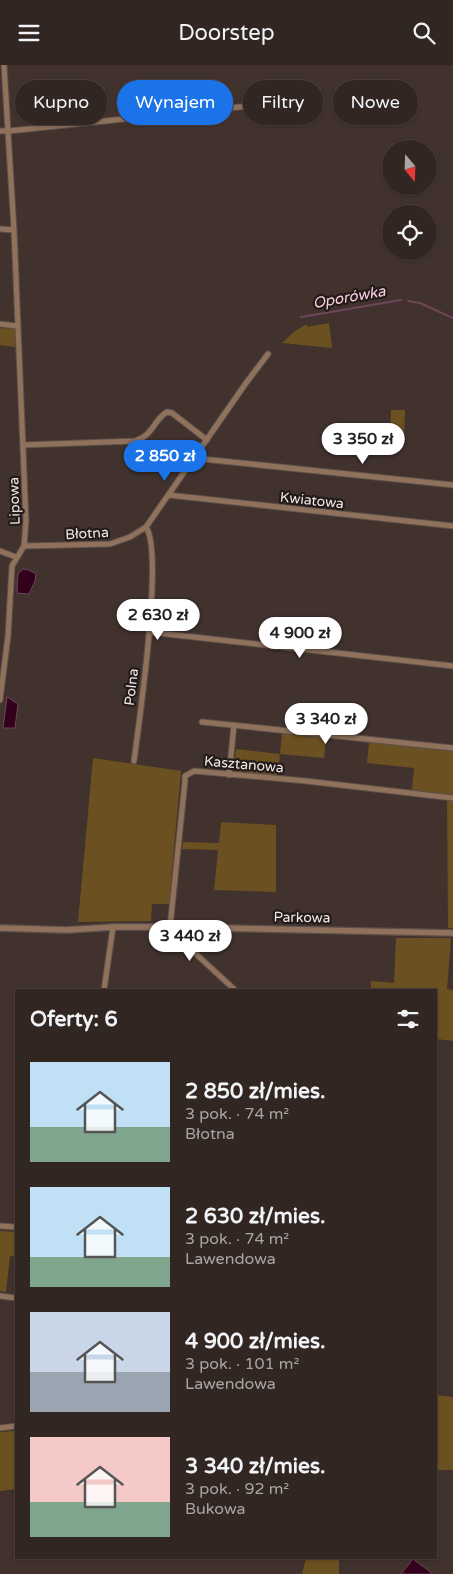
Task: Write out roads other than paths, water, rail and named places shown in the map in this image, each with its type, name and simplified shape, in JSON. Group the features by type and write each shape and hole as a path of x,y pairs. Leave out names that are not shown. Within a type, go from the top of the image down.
{"street":[{"name":"Lipowa","path":"4,65 14,229 23,445 26,521 24,546"},
{"path":"0,131 243,107"},
{"path":"0,229 14,229"},
{"path":"0,324 18,327"},
{"name":"Błotna","path":"24,546 110,544 130,537 146,527 268,354"},
{"path":"23,445 135,441 142,439 163,414 167,412 172,413 206,440"},
{"path":"195,456 202,459 453,485"},
{"name":"Kwiatowa","path":"168,495 453,527"},
{"name":"Polna","path":"134,761 148,632 152,553 149,532 146,527"},
{"path":"0,700 8,636 12,566 24,546"},
{"path":"0,551 16,557"},
{"path":"148,632 453,666"},
{"path":"202,722 453,748"},
{"path":"228,775 234,725"},
{"name":"Kasztanowa","path":"170,927 185,777 194,771 306,781 453,798"},
{"path":"104,989 113,927"},
{"name":"Parkowa","path":"0,928 67,930 113,927 170,927 453,933"},
{"path":"161,927 162,930 184,943 234,989"},
{"path":"0,1226 15,1227"},
{"path":"0,1296 15,1299"},
{"path":"0,1428 15,1427"}],"waterway":[{"name":"Oporówka","path":"301,317 401,300"},
{"name":"Oporówka","path":"408,301 420,303 453,318"}]}
